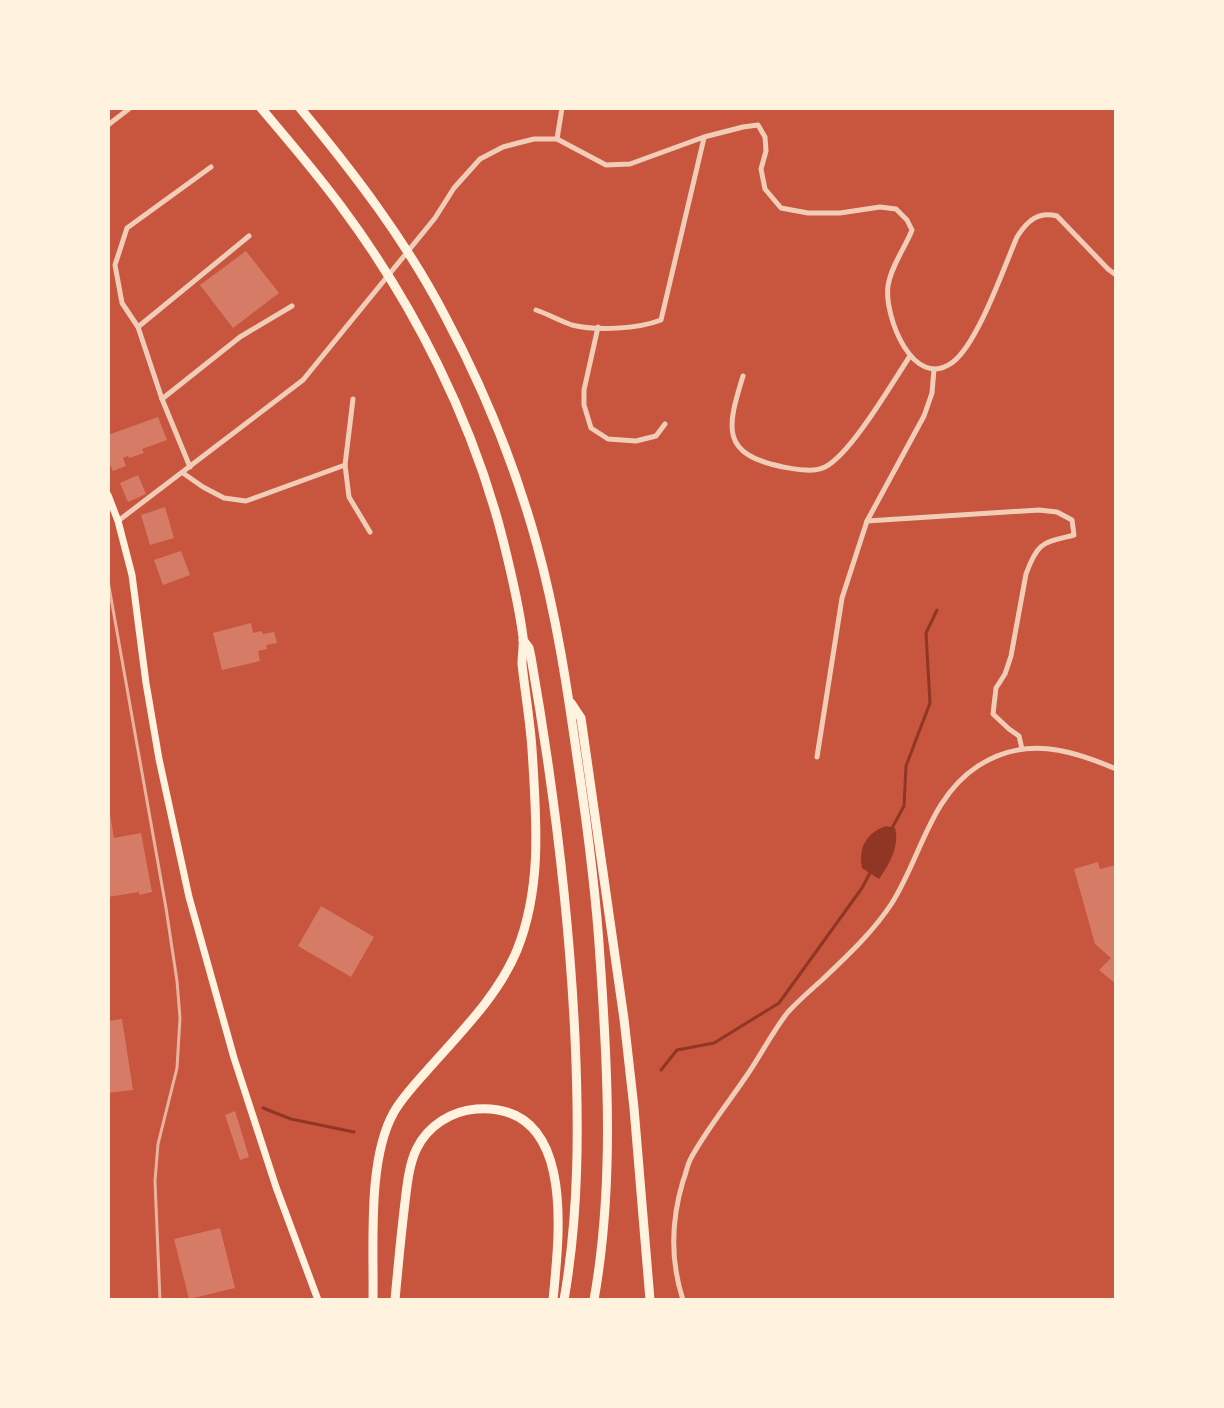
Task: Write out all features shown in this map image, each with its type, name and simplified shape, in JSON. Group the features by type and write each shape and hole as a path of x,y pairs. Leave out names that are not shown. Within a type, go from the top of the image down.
{"highway":[{"path":"261,108 315,172 369,247 437,364 489,492 506,553 523,640 536,838 529,916 507,970 483,1005 407,1093 393,1114 384,1136 377,1168 373,1299"},
{"path":"300,108 338,153 389,223 423,276 465,354 501,434 546,580 569,700 596,902 606,1056 605,1207 594,1300"},
{"path":"523,640 531,657 552,788 563,874 573,1002 577,1166 570,1265 564,1300"},
{"path":"569,700 581,718 618,974 634,1108 650,1300"},
{"path":"395,1300 408,1178 416,1150 441,1121 463,1111 488,1109 516,1116 527,1124 544,1146 553,1165 559,1207 553,1300"}],"main road":[{"path":"108,495 118,521 133,582 159,759 189,897 234,1058 276,1187 318,1300"}],"street":[{"path":"108,125 130,108"},
{"path":"557,139 562,108"},
{"path":"118,521 303,380 480,159 503,147 534,139 557,139 606,165 630,164 704,137 758,125 765,137 766,151 761,169 765,189 781,208 808,213 840,213 880,207 896,209 907,220 912,230 892,271 887,289 891,315 910,356 916,363 934,369 954,361 969,343 1017,237 1024,226 1039,215 1057,216 1116,275"},
{"path":"536,310 572,325 645,327 661,320 704,137"},
{"path":"190,467 162,399 138,327 122,303 115,265 127,228 211,167"},
{"path":"138,327 249,236"},
{"path":"162,399 240,337 292,306"},
{"path":"598,327 584,390 584,405 591,428 608,439 636,441 656,436 665,424"},
{"path":"743,376 731,418 739,448 750,457 772,465 800,470 823,469 846,451 910,356"},
{"path":"817,757 842,598 867,521 924,416 932,393 934,369"},
{"path":"353,399 345,465 349,497 370,532"},
{"path":"183,473 224,498 246,501 345,465"},
{"path":"867,521 1039,510 1057,512 1072,520 1074,535 1038,547 1031,561 1011,656 996,688 993,714 1019,736 1022,749"},
{"path":"683,1300 674,1266 673,1237 678,1197 690,1160 788,1013 871,932 886,911 952,789 980,764 1022,749 1047,747 1068,751 1116,769"}],"shaded area":[{"path":"886,826 895,828 896,841 890,861 879,879 862,868 861,854 869,837"}],"building":[{"path":"246,251 279,293 233,328 200,285"},
{"path":"158,417 167,440 142,449 144,453 123,458 126,466 113,471 108,461 108,435"},
{"path":"138,475 146,494 128,502 120,483"},
{"path":"165,507 174,538 150,545 141,515"},
{"path":"181,551 190,575 163,585 154,560"},
{"path":"251,623 253,633 274,632 277,643 266,645 267,649 258,651 260,661 222,670 213,633"},
{"path":"108,814 114,838 141,833 152,892 108,897"},
{"path":"1098,862 1100,869 1116,865 1116,984 1099,970 1111,958 1095,944 1074,869"},
{"path":"321,906 374,937 351,977 298,946"},
{"path":"122,1019 133,1090 108,1093 108,1021"},
{"path":"235,1111 249,1157 240,1160 225,1115"},
{"path":"220,1228 235,1288 189,1299 174,1239"}],"waterway":[{"path":"892,828 904,806 906,766 930,703 926,633 937,610"},
{"path":"661,1070 677,1050 714,1043 779,1003 871,871"},
{"path":"263,1108 291,1119 354,1132"}],"railway":[{"path":"108,581 166,908 180,1018 177,1068 158,1144 155,1181 160,1300"}]}
